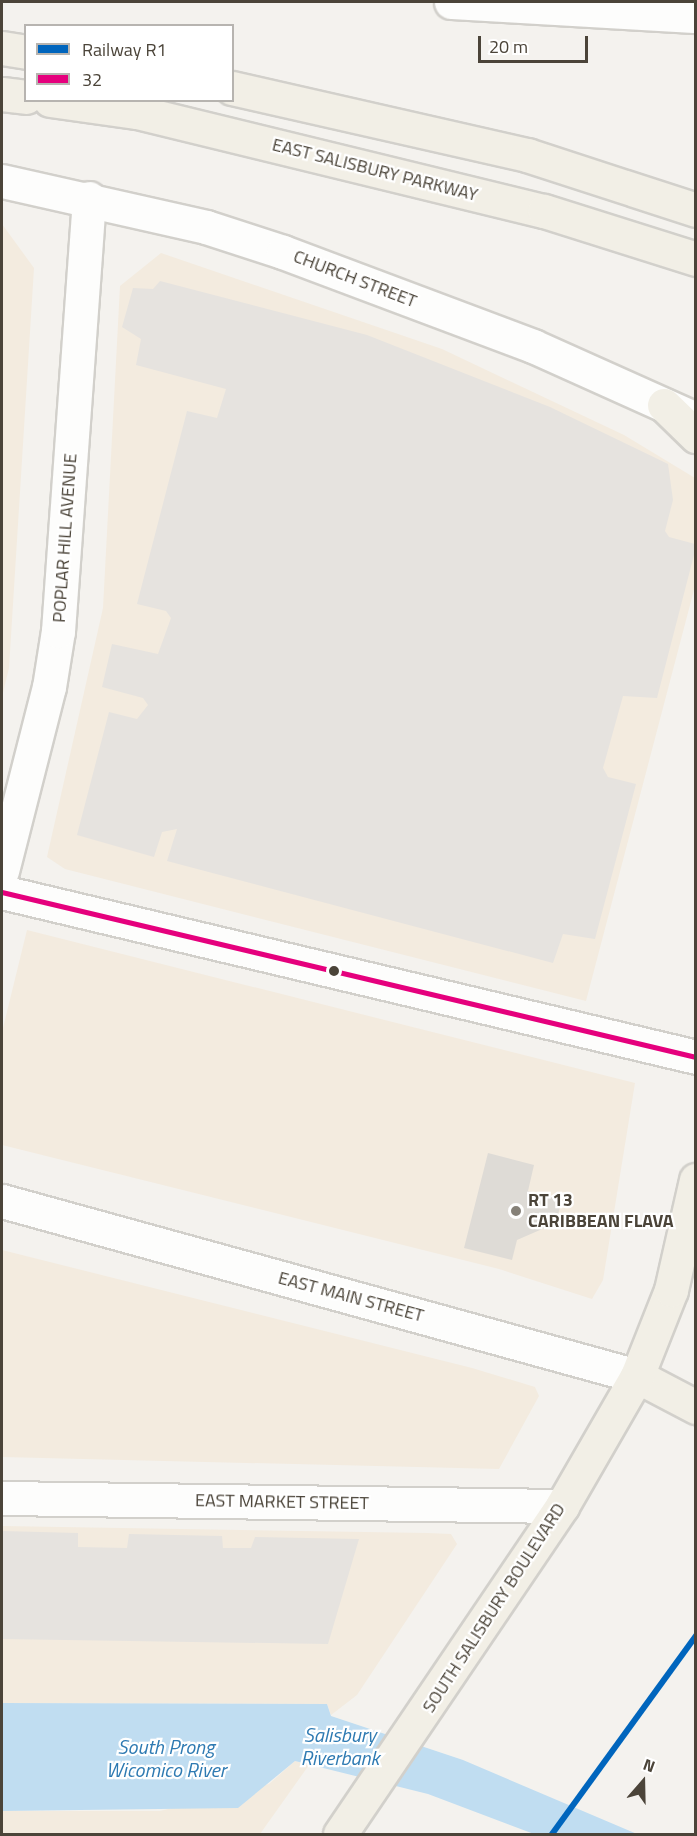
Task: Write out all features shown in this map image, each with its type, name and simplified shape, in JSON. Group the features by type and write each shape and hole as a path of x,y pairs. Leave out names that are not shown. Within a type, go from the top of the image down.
{"main road":[{"path":"2,48 24,52"},
{"path":"234,88 527,155 696,210"},
{"path":"2,94 24,97"},
{"name":"EAST SALISBURY PARKWAY","path":"64,102 137,112 544,210 696,259"},
{"path":"664,405 696,436"},
{"name":"SOUTH SALISBURY BOULEVARD","path":"349,1822 437,1695 562,1506 637,1376 671,1290 696,1180"},
{"name":"EAST MAIN STREET","path":"637,1376 696,1407"}],"street":[{"path":"451,2 696,16"},
{"name":"CHURCH STREET","path":"2,181 89,198 283,252 533,346 696,419"},
{"name":"POPLAR HILL AVENUE","path":"2,871 49,687 58,631 89,198"},
{"path":"2,892 696,1057"},
{"name":"EAST MAIN STREET","path":"2,1201 637,1376"},
{"name":"EAST MARKET STREET","path":"2,1498 562,1506"}],"shaded area":[{"path":"2,224 34,268 9,668 2,697"},
{"path":"161,253 442,349 624,435 695,478 695,586 586,1001 65,869 47,857 103,608 120,286"},
{"path":"160,281 367,335 550,407 668,464 673,500 665,531 669,537 695,544 695,551 657,698 623,696 603,768 608,777 636,784 595,939 563,934 553,963 167,861 177,829 162,832 154,857 77,835 109,712 137,719 148,705 143,698 102,687 112,644 158,654 171,618 166,611 137,604 187,411 217,418 226,389 136,365 141,339 122,327 133,288 153,289"},
{"path":"27,930 635,1083 603,1280 592,1299 499,1269 2,1145 2,1032"},
{"path":"2,1250 472,1368 535,1387 539,1396 499,1469 2,1457"},
{"path":"2,1526 428,1533 451,1534 457,1544 357,1695 331,1715 327,1704 2,1703"},
{"path":"2,1531 78,1533 78,1547 127,1548 129,1534 222,1536 223,1548 251,1548 255,1537 359,1539 328,1644 2,1639"},
{"path":"295,1761 309,1765 260,1834 2,1834 2,1811 160,1811 269,1784"}],"water":[{"name":"South Prong Wicomico River","path":"2,1703 327,1704 331,1716 463,1760 637,1834 534,1834 428,1794 295,1761 238,1808 2,1811"}],"building":[{"name":"RT 13 CARIBBEAN FLAVA","path":"488,1153 534,1165 528,1191 562,1199 556,1223 517,1240 512,1260 464,1248"}],"rail line":[{"name":"R1","path":"552,1834 696,1636"}],"transit line":[{"name":"32","path":"2,892 696,1057"}],"place":[{"name":"RT 13 CARIBBEAN FLAVA","path":"516,1211"}],"water label":[{"name":"Salisbury Riverbank","path":"340,1746"}]}
